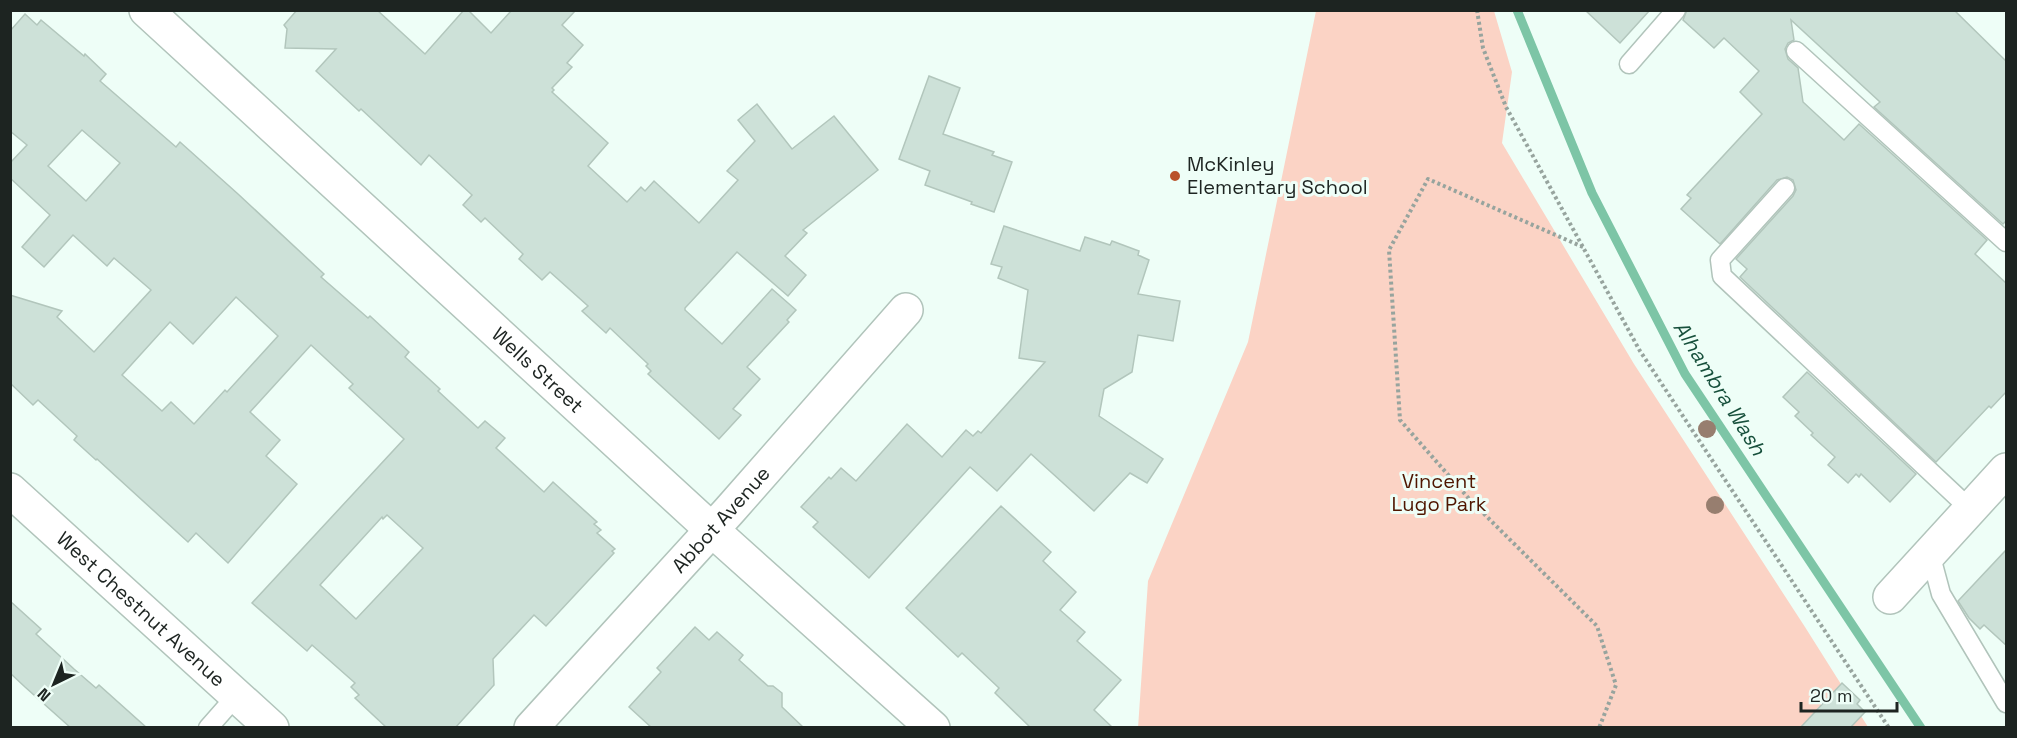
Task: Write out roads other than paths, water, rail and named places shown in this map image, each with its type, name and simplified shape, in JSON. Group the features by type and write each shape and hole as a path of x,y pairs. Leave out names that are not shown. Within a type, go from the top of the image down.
{"street":[{"name":"Wells Street","path":"146,10 712,530 933,728"},
{"name":"Abbot Avenue","path":"531,728 712,530 906,310"},
{"path":"1890,597 2007,470"},
{"name":"West Chestnut Avenue","path":"10,490 272,728"}],"lane":[{"path":"1629,64 1676,10"},
{"path":"1796,51 2007,242"},
{"path":"1785,188 1720,260 1722,276 1970,509"},
{"path":"1930,553 1941,594 2007,703"},
{"path":"208,728 237,695"}],"waterway":[{"name":"Alhambra Wash","path":"1517,10 1592,193 1685,374 1921,728"}],"place":[{"name":"McKinley Elementary School","path":"1175,176"}],"park label":[{"name":"Vincent Lugo Park","path":"1439,492"}]}
